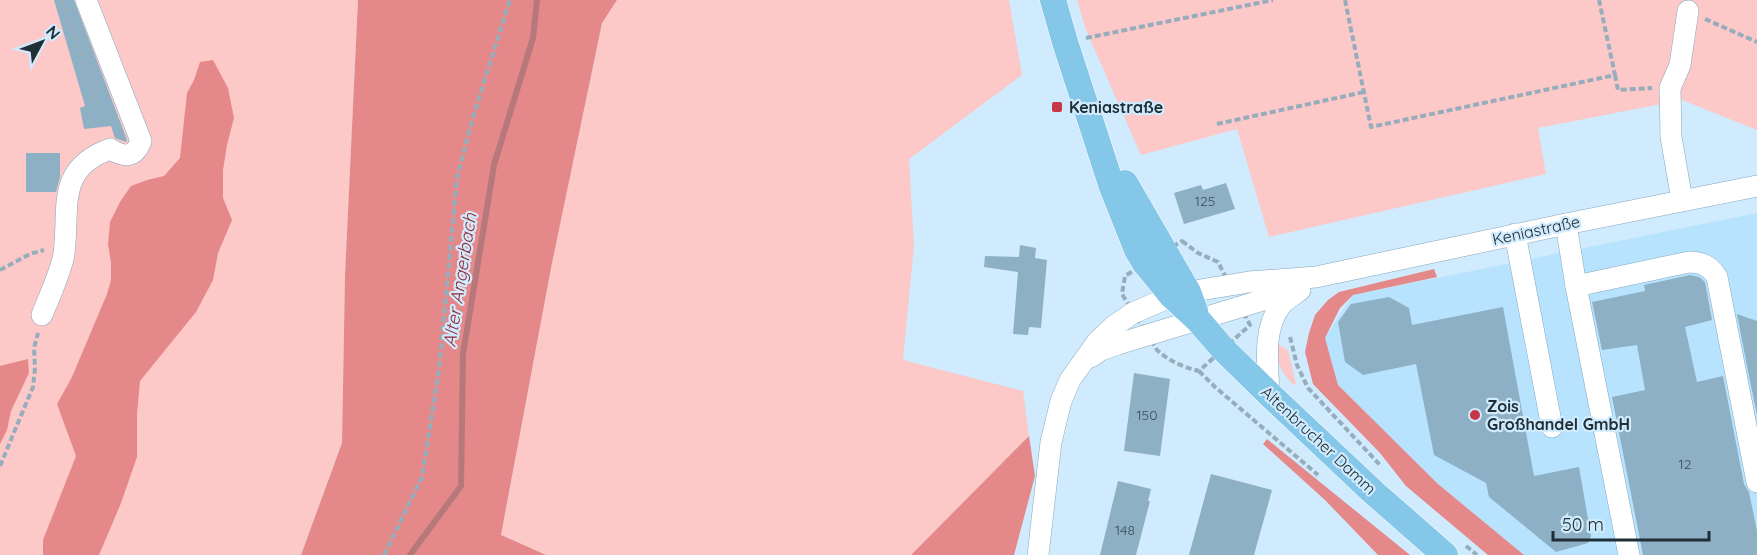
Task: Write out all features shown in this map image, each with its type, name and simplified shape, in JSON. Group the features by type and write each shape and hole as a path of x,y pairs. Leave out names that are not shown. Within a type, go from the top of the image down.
{"main road":[{"name":"Altenbrucher Damm","path":"1053,0 1112,187 1137,250 1145,264 1180,294 1198,320 1224,349 1373,492 1453,548"}],"street":[{"path":"42,315 63,256 68,190 75,173 85,162 110,149 122,156 132,154 138,149 141,141 86,0"},
{"path":"1682,200 1671,137 1670,88 1680,65 1688,11"},
{"name":"Keniastraße","path":"1180,294 1248,282 1316,277 1515,234 1757,186"},
{"path":"1566,224 1629,555"},
{"path":"1515,234 1552,427"},
{"path":"1576,286 1689,262 1705,264 1713,270 1717,277 1757,482"},
{"name":"Keniastraße","path":"1198,320 1263,300 1316,277"},
{"name":"Keniastraße","path":"1269,394 1269,330 1281,305 1316,277"},
{"path":"1038,555 1051,442 1061,401 1070,380 1097,342 1114,326 1133,313 1180,294"},
{"path":"1080,364 1101,350 1198,320"}],"path":[{"path":"61,0 79,45 97,104"},
{"path":"384,555 422,477 439,370 457,178 473,117 510,0"},
{"path":"1065,42 1273,0"},
{"path":"1345,0 1371,127 1615,75"},
{"path":"1599,0 1618,90 1670,88"},
{"path":"1688,11 1757,42"},
{"path":"1217,124 1364,92"},
{"path":"0,270 30,254 58,243 65,237"},
{"path":"0,466 33,387 34,348 42,315"},
{"path":"1291,337 1297,365 1308,388 1386,472"},
{"path":"1453,548 1477,555"}],"shaded area":[{"path":"0,0 358,0 345,276 342,443 301,555 0,555"},
{"path":"358,0 617,0 602,23 551,268 501,535 546,555 301,555 342,443 345,276"},
{"path":"617,0 1009,0 1022,75 909,159 914,246 903,360 1023,391 1029,436 911,555 546,555 501,535 551,268 602,23"},
{"path":"1077,0 1757,0 1757,130 1682,100 1538,128 1546,174 1269,237 1237,129 1141,155 1086,30"},
{"path":"213,60 228,88 234,118 223,170 223,198 232,220 218,253 213,280 196,312 140,381 137,457 99,555 43,555 43,540 76,456 57,404 72,377 107,294 111,280 108,244 110,222 131,186 164,176 180,158 187,93 200,62"},
{"path":"1757,213 1757,555 1524,555 1438,484 1338,385 1325,338 1353,295"},
{"path":"1434,269 1437,277 1353,295 1340,308 1325,338 1338,385 1438,484 1524,555 1488,555 1406,486 1380,453 1313,384 1305,352 1315,315 1328,300 1339,292"},
{"path":"1276,343 1288,350 1296,384 1294,385 1285,376 1280,366"},
{"path":"28,359 29,373 11,411 7,430 0,444 0,366"},
{"path":"1029,436 1035,476 1014,555 911,555"},
{"path":"1267,439 1410,555 1378,555 1325,500 1263,444"}],"building":[{"path":"54,0 74,0 126,142 115,138 111,126 84,129 80,108 85,106"},
{"path":"26,153 60,153 60,177 56,192 26,192"},
{"path":"1226,183 1235,209 1184,224 1174,193 1201,185 1203,190"},
{"path":"1020,245 1036,248 1035,258 1047,260 1041,328 1029,327 1028,335 1013,334 1018,272 984,267 985,256 1019,257"},
{"path":"1690,275 1699,277 1705,282 1712,320 1685,327 1697,382 1723,376 1744,484 1749,492 1757,531 1757,555 1643,555 1612,397 1645,390 1637,345 1602,350 1592,302 1645,291 1644,285"},
{"name":"Zois Großhandel GmbH","path":"1389,297 1409,308 1412,325 1503,307 1534,476 1579,467 1591,536 1588,543 1556,552 1489,497 1486,483 1434,455 1416,364 1363,375 1345,362 1338,322 1351,304"},
{"path":"1737,314 1757,321 1757,415 1748,371"},
{"path":"1134,373 1170,379 1160,456 1124,451"},
{"path":"1211,474 1272,490 1254,555 1189,555"},
{"path":"1118,481 1151,489 1148,501 1150,501 1136,555 1100,555"}],"waterway":[{"name":"Alter Angerbach","path":"410,555 461,486 463,354 494,165 533,38 537,0"}],"place":[{"name":"Keniastraße","path":"1057,107"},
{"name":"Zois Großhandel GmbH","path":"1475,415"}]}
